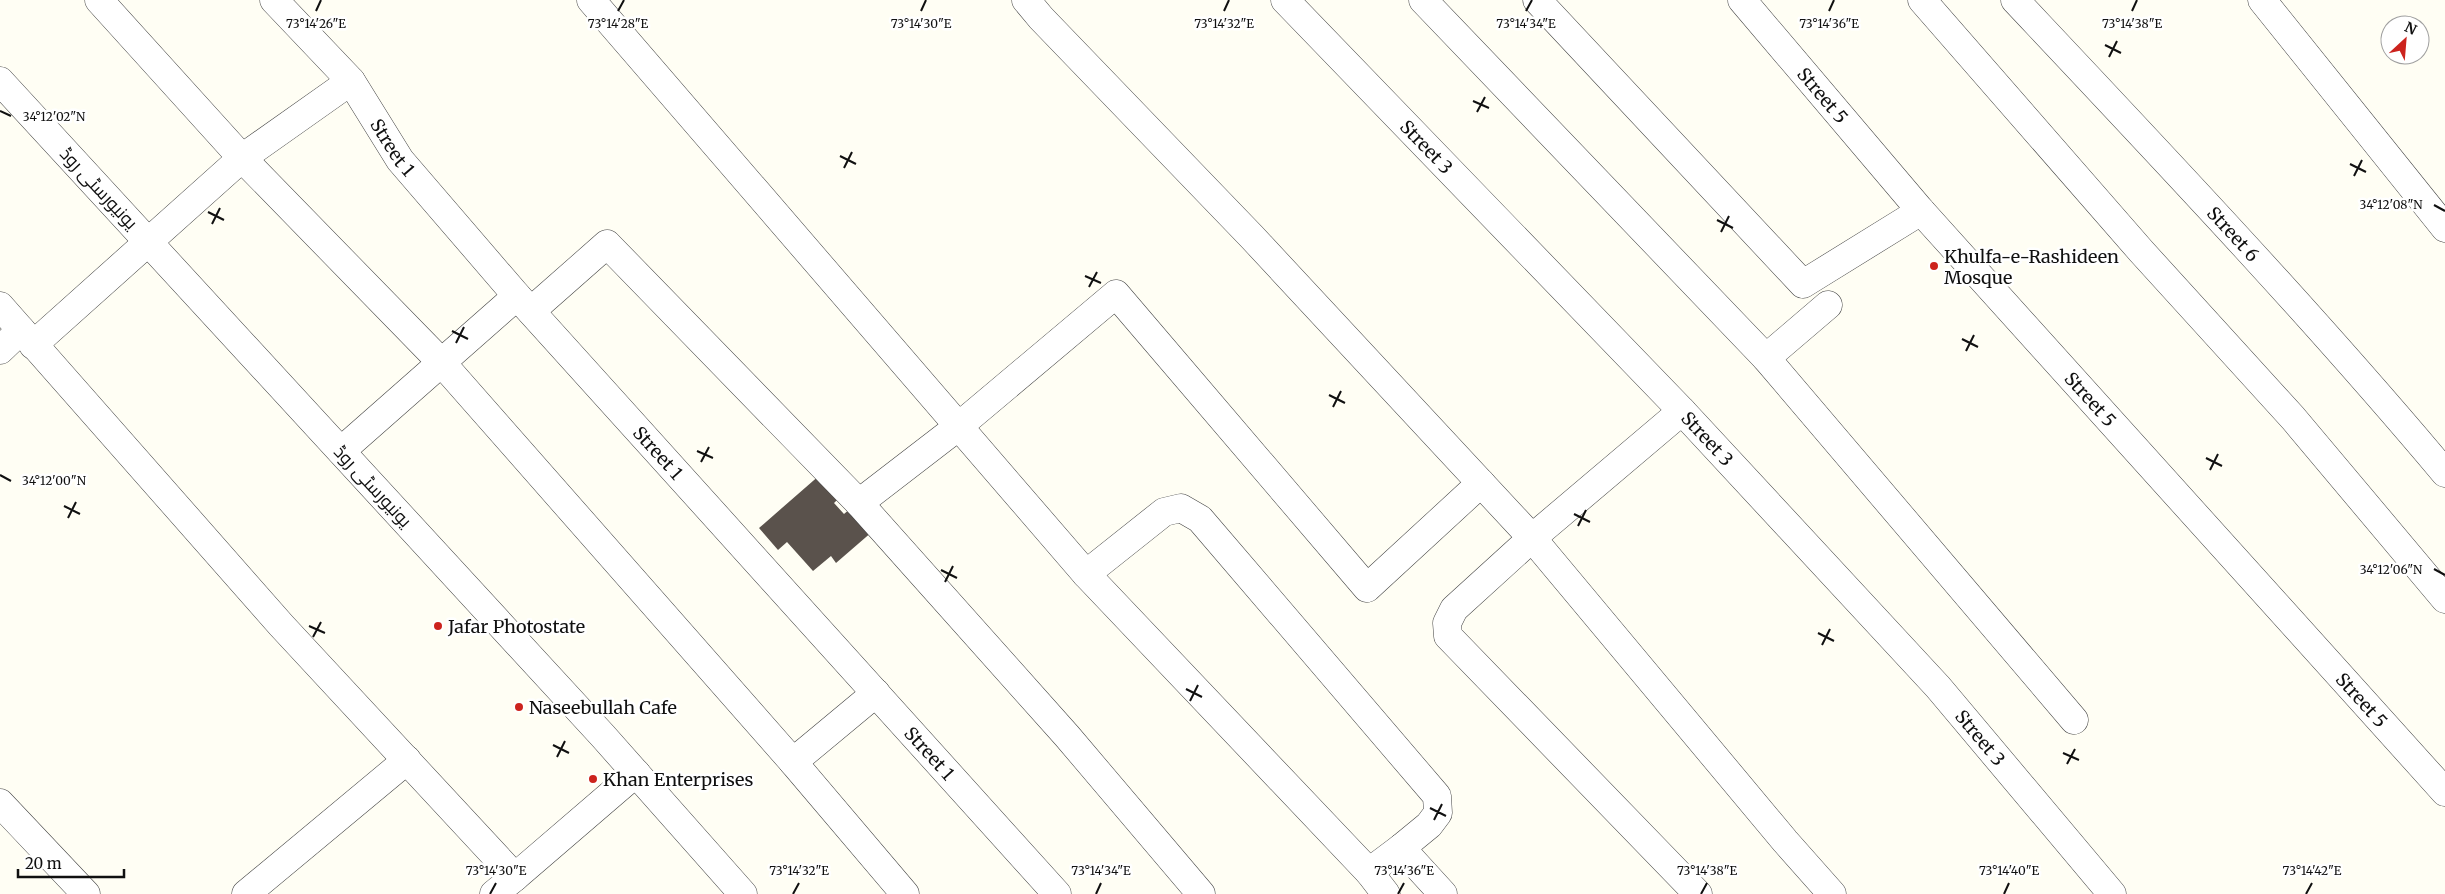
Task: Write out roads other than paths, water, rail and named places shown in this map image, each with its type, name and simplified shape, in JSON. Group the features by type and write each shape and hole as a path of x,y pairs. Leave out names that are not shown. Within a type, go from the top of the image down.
{"street":[{"path":"99,0 242,158 440,362 793,762 905,894"},
{"name":"Street 1","path":"274,0 351,81 400,160 524,303 1057,894"},
{"path":"591,0 1086,574 1369,872 1386,894"},
{"path":"1026,0 1532,538 1785,841 1832,894"},
{"name":"Street 3","path":"1285,0 1682,410 1938,687 2112,894"},
{"path":"1423,0 1766,358 2074,720"},
{"path":"1537,0 1803,284 1922,211"},
{"name":"Street 5","path":"1742,0 1922,211 2445,792"},
{"path":"1922,0 2141,251 2293,418 2445,599"},
{"name":"Street 6","path":"2015,0 2152,146 2377,392 2445,473"},
{"path":"2262,0 2445,228"},
{"name":"یونیورسٹی روڈ","path":"0,81 150,242 636,774 743,894"},
{"path":"0,350 27,337 150,242 242,158 351,81"},
{"path":"341,451 440,362 607,244 859,503 1067,736 1201,894"},
{"path":"859,503 959,426 1116,294 1367,588 1481,483"},
{"path":"1766,358 1828,305"},
{"path":"0,306 281,625 515,877"},
{"path":"1682,410 1532,538 1454,609 1447,623 1448,636 1698,894"},
{"path":"1086,574 1164,512 1181,508 1200,519 1437,796 1438,813 1429,825 1369,872"},
{"path":"793,762 876,693"},
{"path":"246,894 407,760"},
{"path":"494,894 636,774"},
{"path":"0,803 86,894"},
{"path":"1401,848 1443,894"}],"place":[{"name":"Khulfa-e-Rashideen Mosque","path":"1934,266"},
{"name":"Jafar Photostate","path":"438,626"},
{"name":"Naseebullah Cafe","path":"519,707"},
{"name":"Khan Enterprises","path":"593,779"}]}
